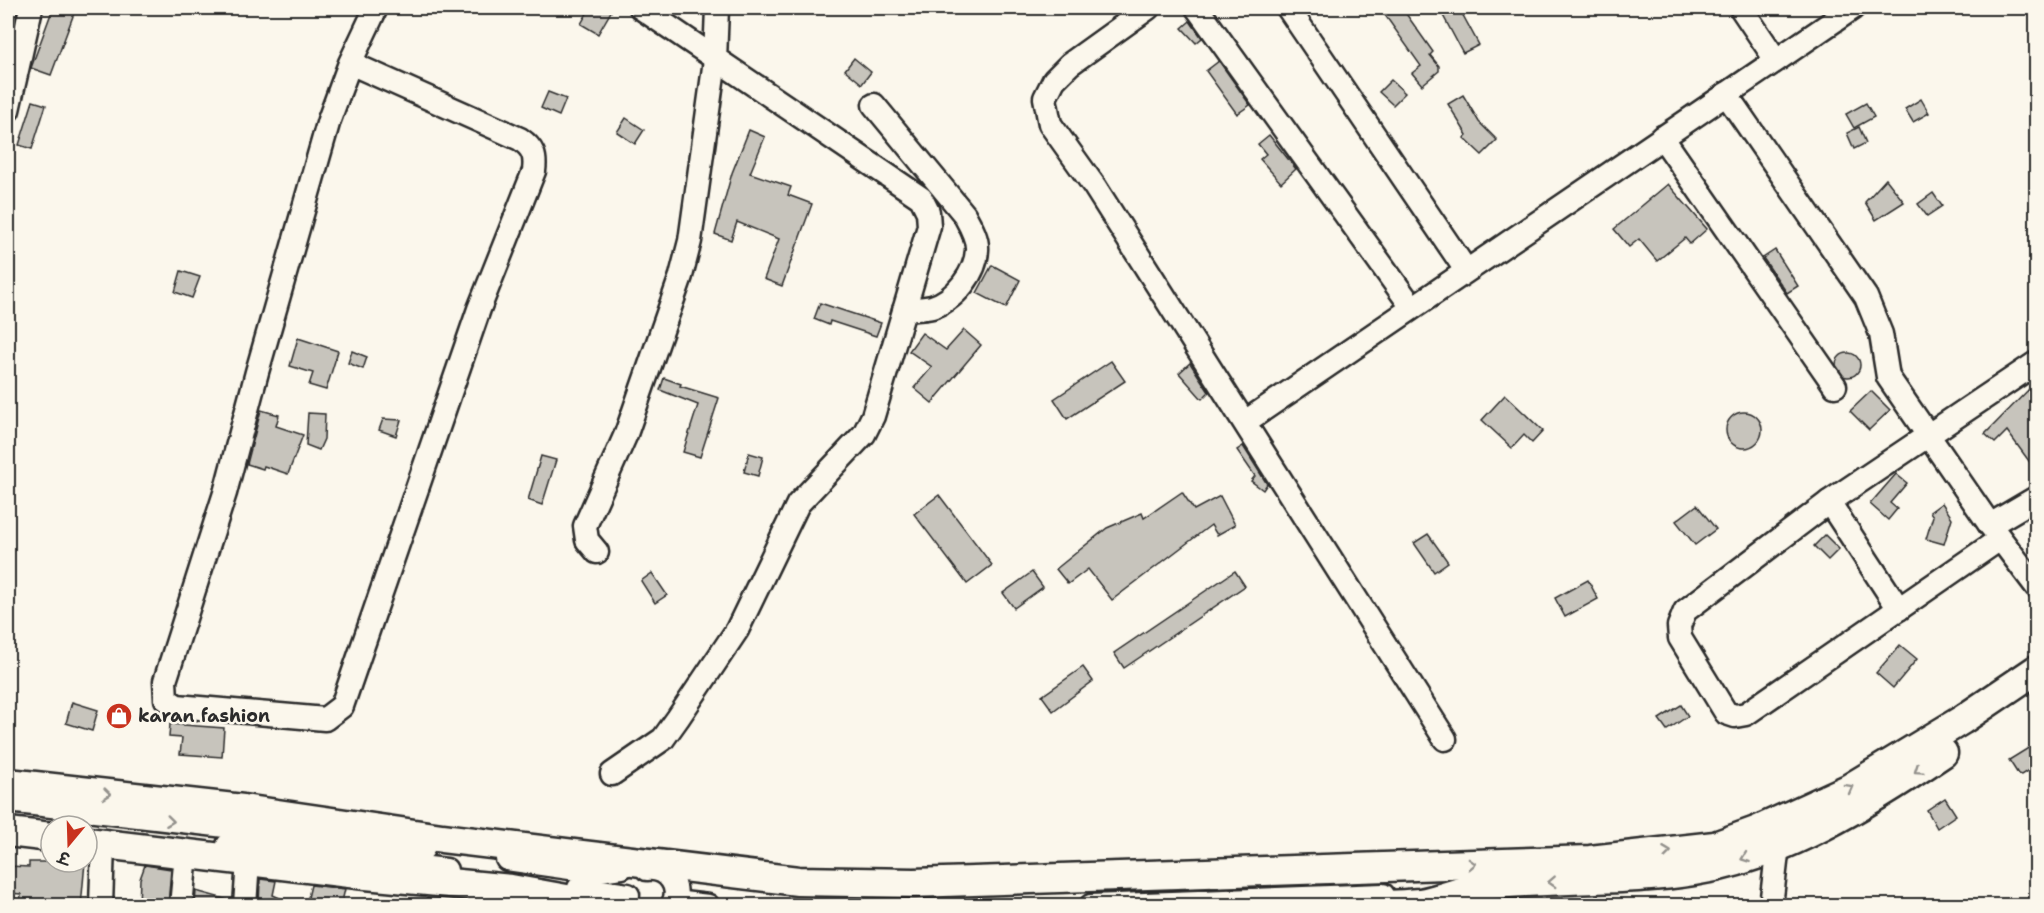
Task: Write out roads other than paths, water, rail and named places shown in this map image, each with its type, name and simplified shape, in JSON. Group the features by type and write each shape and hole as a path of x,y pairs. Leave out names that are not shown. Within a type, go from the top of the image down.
{"main road":[{"path":"1360,906 1420,903 1488,885 1620,879 1695,871 1738,861 2037,670"},
{"path":"8,783 243,809 453,840 798,881 926,883 1590,860 1715,846 1777,834 1898,783 2037,690"},
{"path":"8,832 39,836"},
{"path":"99,839 186,854 625,903"}],"street":[{"path":"8,110 32,8"},
{"path":"350,63 520,139 530,146 533,152 534,171 479,309 342,706 325,719 177,706 166,699 165,681 225,493 328,120 350,63 376,8"},
{"path":"612,774 663,739 737,630 798,504 864,434 873,416 929,226 928,212 921,198 798,112 715,60 641,8"},
{"path":"597,552 587,540 585,526 626,434 681,276 690,241 715,60 717,8"},
{"path":"1148,8 1054,80 1045,98 1050,124 1095,187 1445,739"},
{"path":"1197,8 1412,307"},
{"path":"1288,8 1466,270"},
{"path":"1741,8 1776,60"},
{"path":"1245,422 1853,8"},
{"path":"1726,94 1866,297 1881,334 1888,377 1995,532 2037,586"},
{"path":"874,105 964,214 973,232 977,249 972,270 948,299 933,306 904,310"},
{"path":"1662,137 1835,386"},
{"path":"2037,363 1829,502 1685,611 1679,626 1680,638 1726,713 1735,716 1746,714 1899,609 2037,498"},
{"path":"1829,502 1899,609"},
{"path":"8,801 469,854 576,870 591,871 616,867 659,869 672,879 675,886 673,904 708,906"},
{"path":"8,819 39,823"},
{"path":"1771,906 1777,834"},
{"path":"99,839 408,864 625,903 631,880 643,870"},
{"path":"181,906 186,854"},
{"path":"245,906 248,860"},
{"path":"672,879 776,889 842,889 1414,874 1440,865"},
{"path":"97,874 101,906"},
{"path":"1091,906 1198,903 1421,891 1446,896"}],"place":[{"name":"karan fashion","path":"119,716"}]}
